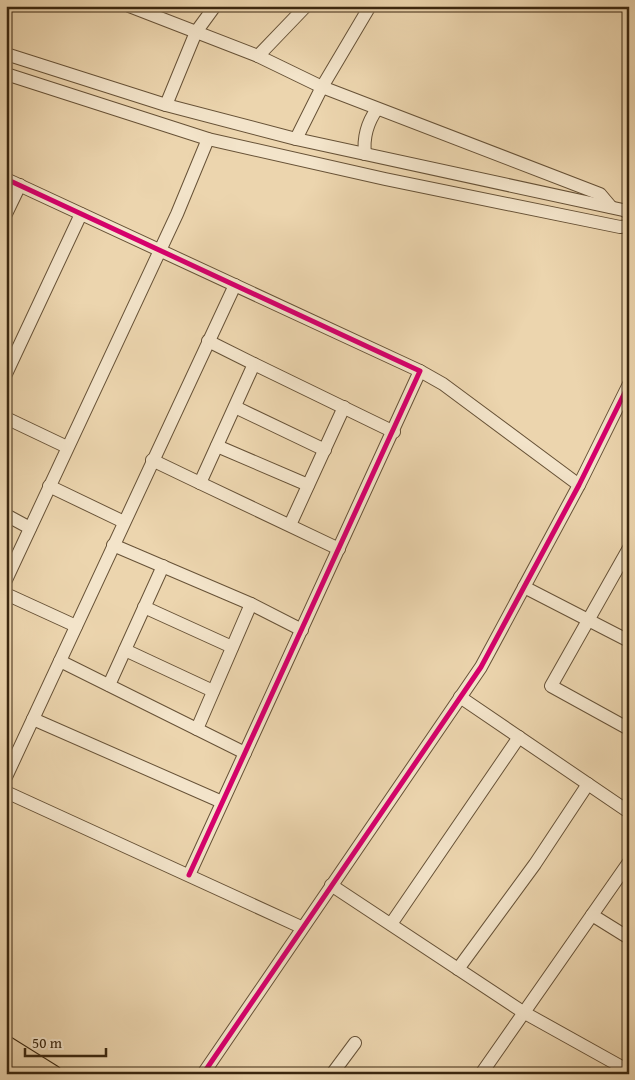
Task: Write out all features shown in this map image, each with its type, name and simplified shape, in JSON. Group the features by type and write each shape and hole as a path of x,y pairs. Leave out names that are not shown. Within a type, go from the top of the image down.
{"main road":[{"path":"6,1044 54,1074"},
{"path":"6,1058 31,1074"}],"street":[{"path":"129,6 258,56 322,87 377,109 600,194 611,208"},
{"path":"166,105 196,32 215,6"},
{"path":"258,56 306,6"},
{"path":"296,139 322,87 370,6"},
{"path":"6,54 166,105 296,139 629,213"},
{"path":"6,74 208,139 385,179 620,227 629,226"},
{"path":"364,154 363,144 366,129 377,109"},
{"path":"178,129 185,110"},
{"path":"6,580 160,250 208,139"},
{"path":"6,179 420,371 443,384 579,486"},
{"path":"6,214 20,185"},
{"path":"6,374 81,214"},
{"path":"6,777 235,285"},
{"path":"208,342 394,432"},
{"path":"200,483 254,364"},
{"path":"188,876 394,432 420,371"},
{"path":"203,1074 481,667 579,486 627,392"},
{"path":"235,407 324,450"},
{"path":"290,525 344,407"},
{"path":"6,418 67,447"},
{"path":"217,446 308,485"},
{"path":"152,460 340,549"},
{"path":"49,486 124,522"},
{"path":"6,516 30,528"},
{"path":"113,545 251,604 302,630"},
{"path":"629,548 552,686 629,729"},
{"path":"109,685 163,566"},
{"path":"524,587 629,641"},
{"path":"6,594 76,626"},
{"path":"197,729 251,604"},
{"path":"144,607 232,647"},
{"path":"125,650 213,691"},
{"path":"60,661 245,753"},
{"path":"460,697 629,812"},
{"path":"33,719 222,802"},
{"path":"391,924 519,737"},
{"path":"458,969 535,864 588,784"},
{"path":"6,792 302,928"},
{"path":"481,1074 629,862"},
{"path":"331,884 523,1012 629,1071"},
{"path":"592,915 629,938"},
{"path":"332,1074 355,1043"}],"cycle path":[{"path":"6,179 420,371 189,875"},
{"path":"203,1074 481,667 579,485 629,384"}]}
